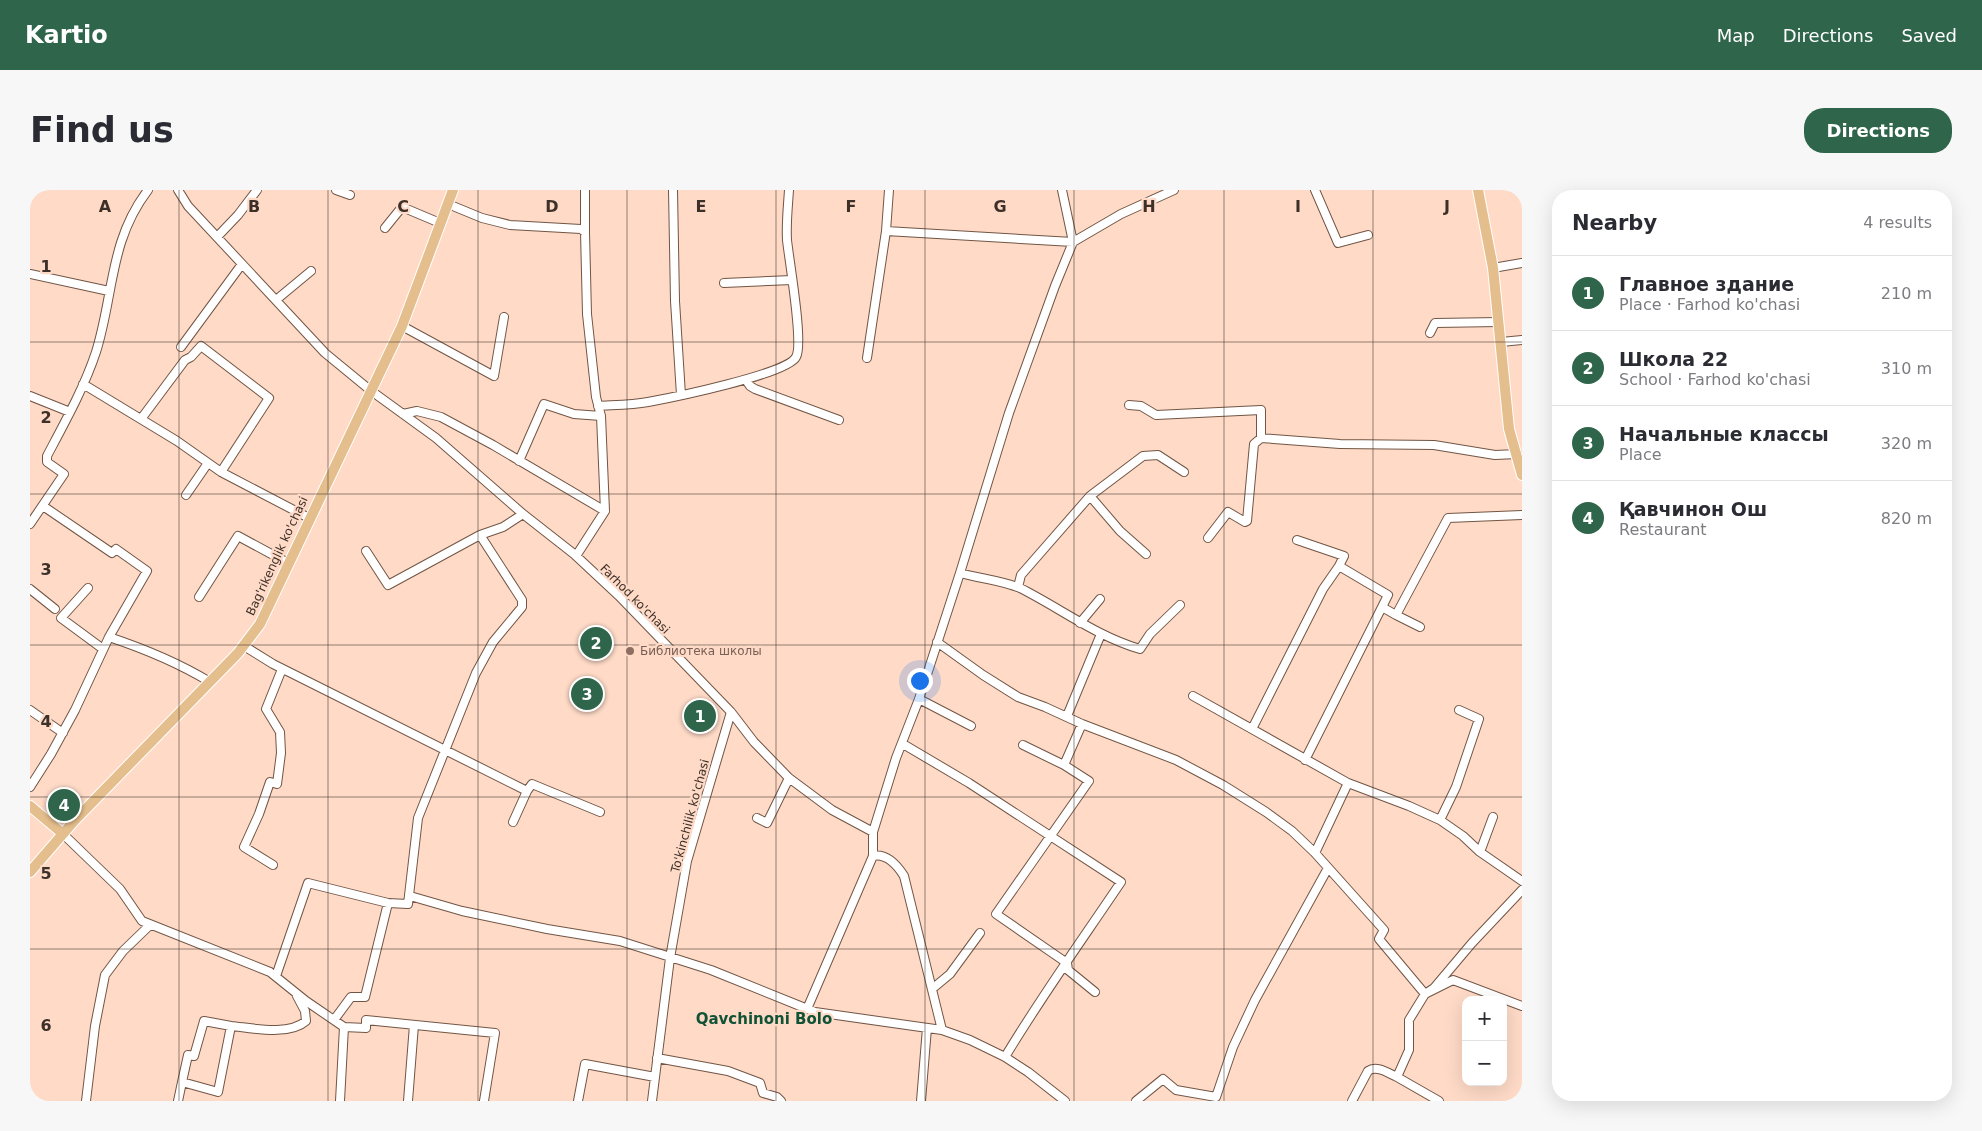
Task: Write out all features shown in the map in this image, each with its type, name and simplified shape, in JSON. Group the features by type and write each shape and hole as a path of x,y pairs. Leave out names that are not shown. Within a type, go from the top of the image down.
{"main road":[{"name":"Bag'rikenglik ko'chasi","path":"30,872 62,833 244,646 260,624 308,518 402,326 453,190"},
{"path":"1478,190 1493,268 1509,429 1521,470"},
{"path":"30,806 62,833"}],"street":[{"path":"30,524 64,474 47,462 47,456 70,412 96,351 122,236 131,216 148,190"},
{"name":"Farhod ko'chasi","path":"178,190 188,206 325,353 370,390 436,438 523,514 576,556 619,596 731,712 754,742 789,778 832,810 873,832"},
{"path":"217,237 238,215 257,190"},
{"path":"336,190 350,195"},
{"path":"576,556 605,511 601,416 598,406 587,314 585,190"},
{"path":"673,190 675,301 681,395"},
{"path":"598,406 646,403 746,380 786,365 798,356 798,332 787,238 789,190"},
{"path":"867,358 886,230 889,190"},
{"path":"807,1009 873,856 873,832 896,758 919,699 1009,413 1073,242 1062,190"},
{"path":"886,230 1073,242 1160,193 1174,190"},
{"path":"1315,190 1338,243 1368,234"},
{"path":"448,204 482,218 510,225 581,229 585,232"},
{"path":"385,228 402,207 440,223"},
{"path":"1493,268 1522,262"},
{"path":"182,347 242,264"},
{"path":"276,300 311,271"},
{"path":"30,274 109,291"},
{"path":"724,283 792,280"},
{"path":"402,326 494,376 504,317"},
{"path":"1430,333 1435,324 1499,322"},
{"path":"1501,342 1522,340"},
{"path":"141,419 185,360 191,357 201,346 269,398 221,472"},
{"path":"746,380 755,390 839,420"},
{"path":"83,384 141,419 221,472 308,518"},
{"path":"30,396 70,412"},
{"path":"519,461 544,404 574,414 601,416"},
{"path":"1129,405 1141,406 1156,414 1260,410 1261,438"},
{"path":"403,414 417,411 441,417 605,511"},
{"path":"1208,538 1228,512 1245,522 1247,521 1254,444 1261,438 1340,444 1434,445 1495,455 1517,454"},
{"path":"1018,587 1021,575 1090,496 1143,456 1158,455 1184,472"},
{"path":"186,495 208,463"},
{"path":"1090,496 1120,531 1146,554"},
{"path":"30,787 63,733 109,636 148,570 116,549 112,553 43,506"},
{"path":"366,550 388,585 480,535 503,527 523,514"},
{"path":"1396,614 1448,518 1522,516"},
{"path":"276,976 308,883 388,903 408,904 418,818 476,673 493,642 522,607 522,600 480,535"},
{"path":"199,597 238,536 288,563"},
{"path":"1252,729 1323,589 1344,556 1297,540"},
{"path":"1305,760 1388,595 1339,566"},
{"path":"960,573 1018,587 1101,634 1122,644 1140,649 1150,634 1180,605"},
{"path":"88,588 61,618 103,649"},
{"path":"30,589 55,609"},
{"path":"1080,623 1100,599"},
{"path":"1382,608 1420,627"},
{"path":"1067,716 1101,634"},
{"path":"109,636 150,650 181,664 210,682"},
{"path":"937,642 1018,697 1176,760 1216,781 1266,812 1292,831 1315,853 1384,930 1379,939 1426,994"},
{"path":"244,646 282,669 527,791"},
{"path":"273,865 244,847 259,814 270,782 277,784 279,775 280,732 266,709 282,669"},
{"path":"1193,696 1348,783 1440,820 1463,836 1480,852 1522,881"},
{"path":"919,699 971,726"},
{"path":"30,710 63,733"},
{"path":"1440,820 1456,786 1478,719 1459,710"},
{"name":"To'kinchilik ko'chasi","path":"652,1101 670,958 687,861 731,712"},
{"path":"1064,765 1082,724"},
{"path":"903,744 969,783 1121,882 1034,1009 1005,1057"},
{"path":"1023,745 1064,765 1089,781 996,914 1067,963 1068,970 1095,992"},
{"path":"757,818 767,823 789,778"},
{"path":"1315,853 1348,783"},
{"path":"513,822 518,806 532,784 600,812"},
{"path":"1480,852 1493,816"},
{"path":"62,833 120,889 142,921 270,972 344,1027 366,1028 366,1020 495,1033 484,1101"},
{"path":"873,856 882,856 890,860 904,876 942,1030"},
{"path":"1136,1101 1163,1079 1176,1090 1216,1097 1233,1046 1255,1000 1328,868"},
{"path":"1397,1077 1409,1050 1409,1020 1426,994 1434,988 1472,943 1522,890"},
{"path":"410,896 481,915 620,942 711,970 815,1012 942,1030 970,1040 1005,1057 1028,1072 1065,1101"},
{"path":"334,1020 351,998 365,997 388,903"},
{"path":"86,1101 95,1026 105,974 123,951 150,925"},
{"path":"932,988 950,974 980,933"},
{"path":"1426,994 1453,980 1522,1006"},
{"path":"178,1101 188,1056 194,1056 204,1021 230,1026 266,1029 289,1029 300,1026 306,1020 305,1010 294,991"},
{"path":"408,1101 414,1025"},
{"path":"182,1082 218,1092 230,1026"},
{"path":"340,1101 344,1027"},
{"path":"921,1101 927,1028"},
{"path":"657,1058 728,1071 760,1083 763,1093 777,1097 781,1101"},
{"path":"578,1101 585,1064 655,1077"},
{"path":"1352,1101 1368,1071 1376,1068 1397,1077 1439,1101"}],"place":[{"name":"Школа 22","path":"596,643"},
{"name":"Библиотека школы","path":"630,651"},
{"name":"Начальные классы","path":"587,694"},
{"name":"Главное здание","path":"700,716"},
{"name":"Қавчинон Ош","path":"64,805"}],"district":[{"name":"Qavchinoni Bolo","path":"764,1019"}]}
